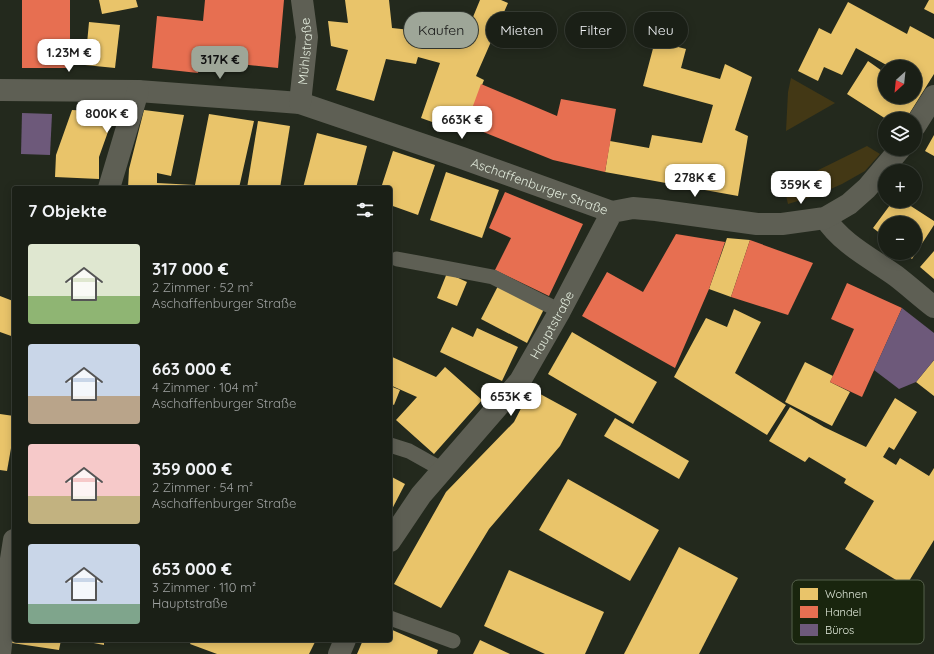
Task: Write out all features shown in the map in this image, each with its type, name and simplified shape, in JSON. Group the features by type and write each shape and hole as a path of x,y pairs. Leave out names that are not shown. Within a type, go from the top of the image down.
{"street":[{"name":"Mühlstraße","path":"300,103 307,37 302,0"},
{"name":"Aschaffenburger Straße","path":"0,90 138,91 300,103 462,158 612,212 633,208 756,224 782,224 825,218"},
{"path":"110,186 138,91"},
{"path":"922,115 934,96"},
{"path":"894,156 867,188 849,204 825,218 830,226 848,243 896,277 934,307"},
{"name":"Hauptstraße","path":"392,538 421,495 520,381 560,311 612,212"},
{"path":"0,654 12,553"},
{"path":"339,654 344,642"}],"lane":[{"path":"397,259 493,277 560,311"},
{"path":"392,446 409,451 443,470"},
{"path":"392,619 453,641"}],"shaded area":[{"path":"791,78 835,103 786,131 788,92"},
{"path":"867,146 878,153 878,156 865,171 842,184 817,195 788,204 784,187"}],"building: Wohnen":[{"path":"99,0 136,0 138,7 102,14"},
{"path":"345,0 389,0 392,28 404,29 404,48 478,48 478,12 475,12 480,0 501,0 508,3 504,12 486,12 486,48 488,48 476,76 484,80 463,133 421,118 440,63 418,57 416,64 386,59 374,101 336,90 348,50 331,46 328,21 348,23"},
{"path":"929,0 934,0 934,14 924,9"},
{"path":"848,2 907,34 910,26 934,39 934,74 922,93 922,60 878,60 856,48 842,75 824,67 818,81 798,71 819,28 831,34"},
{"path":"89,22 120,25 115,68 85,65"},
{"path":"653,48 686,49 681,68 720,79 725,64 752,77 735,130 748,136 738,196 605,172 610,141 649,148 652,135 702,143 713,105 643,86"},
{"path":"868,61 878,68 878,104 915,104 910,112 878,112 878,114 847,94"},
{"path":"72,110 115,112 99,157 99,179 55,177 56,155"},
{"path":"144,110 184,115 171,176 157,173 157,183 195,185 209,114 254,121 239,186 128,186 129,169"},
{"path":"258,121 290,126 280,186 247,186"},
{"path":"317,133 367,146 357,186 304,186"},
{"path":"934,135 934,156 925,151"},
{"path":"393,151 435,165 418,215 392,206 392,186 382,186"},
{"path":"446,172 499,190 482,238 430,220"},
{"path":"888,208 914,208 934,221 934,225 922,244 922,216 882,216"},
{"path":"878,221 878,232 873,228"},
{"path":"727,238 750,240 731,297 709,289"},
{"path":"934,251 934,279 920,267"},
{"path":"447,273 467,282 457,306 437,298"},
{"path":"498,286 544,309 527,343 481,319"},
{"path":"0,296 12,301 12,336 0,332"},
{"path":"734,309 761,322 735,373 786,405 767,435 674,377 706,318 727,327"},
{"path":"452,327 473,337 477,328 518,347 502,381 440,352"},
{"path":"572,332 657,382 633,424 548,374"},
{"path":"392,357 436,377 445,367 482,400 434,454 396,420 417,397 392,386"},
{"path":"934,360 934,396 916,382"},
{"path":"805,362 833,376 830,382 850,392 832,426 785,402"},
{"path":"392,387 400,390 394,405 392,404"},
{"path":"531,389 577,414 560,446 489,529 441,608 394,584 446,492 514,422"},
{"path":"895,398 917,412 894,450 889,447 883,457 896,465 900,458 929,476 934,468 934,540 910,580 896,580 845,549 874,501 844,483 846,479 809,457 805,462 769,441 790,407 824,427 866,447"},
{"path":"0,414 12,416 12,442 7,471 0,470"},
{"path":"615,418 689,461 679,479 604,436"},
{"path":"392,477 405,484 392,509"},
{"path":"568,479 659,530 630,581 539,530"},
{"path":"679,547 738,578 699,654 624,654"},
{"path":"509,570 604,612 585,654 545,654 484,626"},
{"path":"392,630 438,650 437,654 357,654 362,642 392,642"},
{"path":"480,640 510,654 473,654"},
{"path":"12,642 61,642 59,650"},
{"path":"88,642 104,642 104,645"},
{"path":"191,642 315,642 309,654 217,654 190,644"}],"building: Handel":[{"path":"22,0 70,0 70,68 22,68"},
{"path":"205,0 284,0 278,68 200,60 198,73 152,68 157,16 203,21"},
{"path":"481,84 557,116 561,99 616,109 605,172 553,160 466,125"},
{"path":"505,192 583,224 549,296 495,270 511,238 489,228"},
{"path":"676,234 725,242 709,289 675,368 582,316 607,272 643,292"},
{"path":"750,240 813,263 788,315 731,297"},
{"path":"847,283 902,308 862,397 830,382 854,329 831,319"}],"building: Büros":[{"path":"22,113 52,114 50,155 21,154"},
{"path":"902,308 934,333 934,360 916,382 899,389 874,370"}]}
